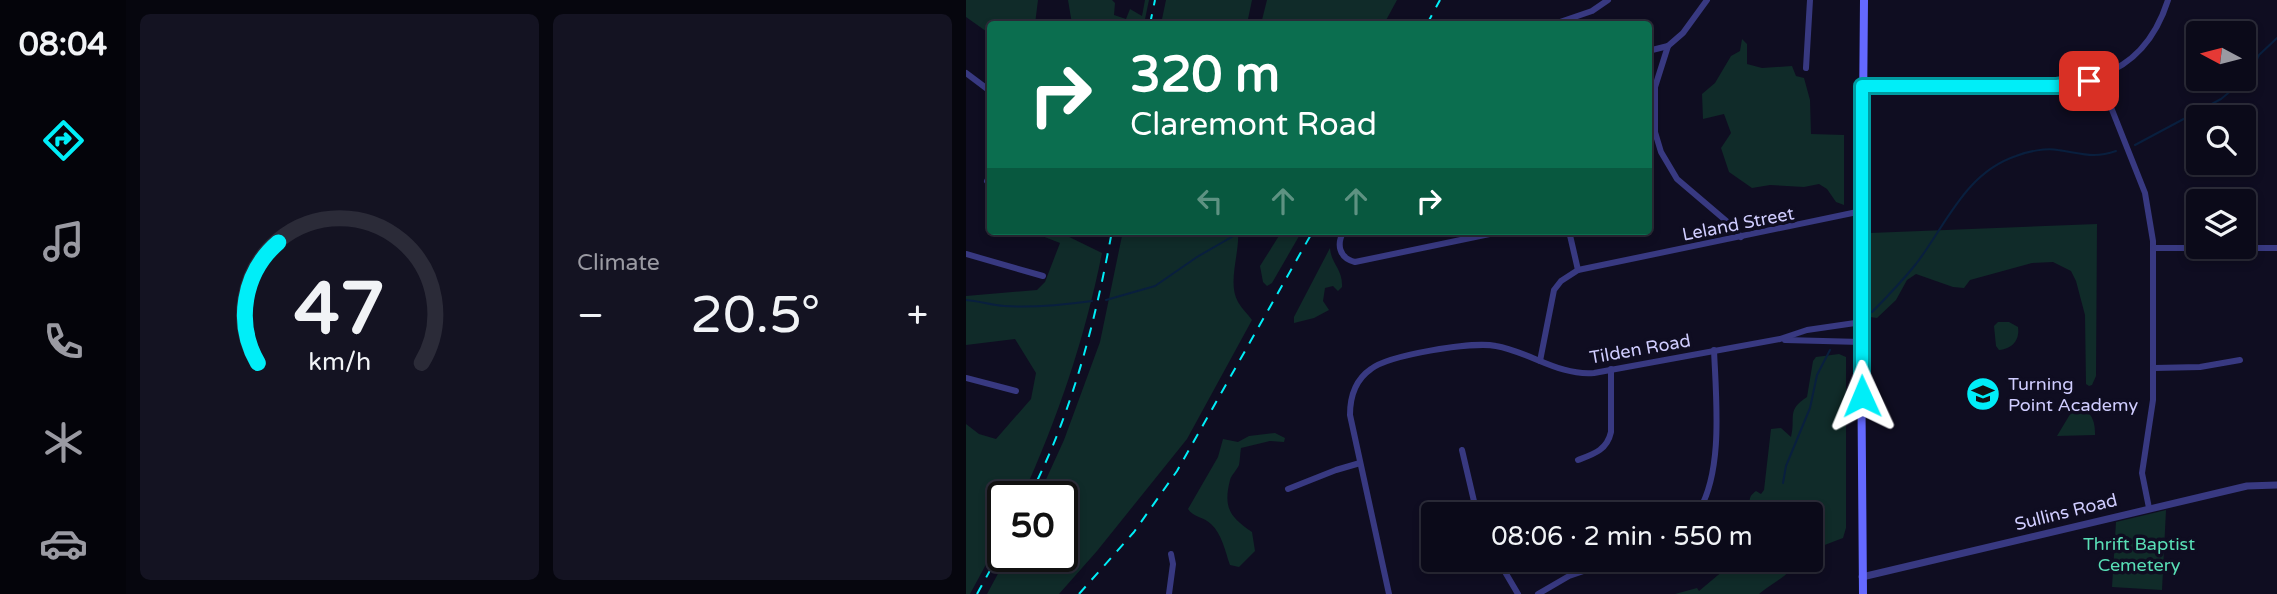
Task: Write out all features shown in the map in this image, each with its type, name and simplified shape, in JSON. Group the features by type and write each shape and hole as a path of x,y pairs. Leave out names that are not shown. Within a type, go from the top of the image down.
{"main road":[{"path":"1863,594 1861,322 1864,0"}],"street":[{"path":"1563,21 1592,11 1608,0"},
{"path":"1652,50 1668,46 1683,33 1707,0"},
{"path":"1807,68 1810,0"},
{"path":"1862,86 2057,86 2099,77 2122,64 2143,46 2157,26 2168,0"},
{"path":"1668,46 1657,76 1654,100 1655,132 1661,152 1682,183 1731,225 1741,237"},
{"path":"966,74 987,90"},
{"path":"2099,77 2145,193 2154,247 2152,414 2142,473 2149,508"},
{"name":"Leland Street","path":"1578,270 1862,211"},
{"path":"1342,235 1341,252 1347,259 1355,262 1485,235"},
{"path":"1540,360 1554,290 1561,281 1578,270 1570,235"},
{"path":"2154,247 2277,248"},
{"path":"966,254 1044,276"},
{"name":"Tilden Road","path":"1389,594 1350,405 1359,380 1376,365 1479,344 1510,348 1577,373 1780,339 1807,330 1861,322"},
{"name":"Tilden Road","path":"1780,339 1861,342"},
{"path":"1704,502 1710,490 1714,466 1714,350"},
{"path":"2154,368 2200,367 2240,360"},
{"path":"1578,460 1602,449 1609,441 1611,369"},
{"path":"966,378 1016,391"},
{"path":"1462,450 1474,502"},
{"path":"1288,489 1360,463"},
{"name":"Sullins Road","path":"1863,577 2247,485 2277,485"},
{"path":"1169,594 1173,564 1171,554"},
{"path":"1505,572 1518,594"},
{"path":"1538,594 1581,572"}],"green space":[{"path":"966,0 1038,0 1035,21 987,21 987,32 966,17"},
{"path":"1068,0 1112,0 1115,3 1114,15 1126,19 1130,9 1142,16 1145,0 1149,0 1145,21 1072,21"},
{"path":"1166,0 1252,0 1248,21 1162,21"},
{"path":"1267,0 1397,0 1386,21 1262,21"},
{"path":"1742,39 1747,44 1747,64 1762,68 1792,66 1796,76 1804,78 1810,100 1811,134 1844,135 1844,205 1836,202 1827,189 1819,184 1804,187 1770,185 1752,188 1729,172 1721,148 1731,133 1724,114 1703,119 1702,94 1715,83 1731,56 1740,51"},
{"path":"2097,224 2096,376 2092,385 2086,384 2085,315 2076,281 2071,271 2053,262 2032,263 1970,280 1964,288 1953,287 1916,274 1907,280 1896,300 1877,318 1870,317 1870,233"},
{"path":"1040,235 1065,235 1102,253 1079,347 1029,481 987,481 987,563 970,594 966,594 966,424 979,434 996,439 1031,399 1036,373 1015,339 966,345 966,296 1037,290 1045,282 1060,243"},
{"path":"1122,235 1238,235 1235,294 1252,320 1187,439 1097,551 1059,594 987,594 999,572 1078,572 1078,481 1045,481 1064,440 1100,342"},
{"path":"1279,235 1300,235 1272,283 1267,286 1263,282 1260,266"},
{"path":"1330,248 1341,276 1342,287 1338,291 1333,286 1325,288 1323,301 1329,310 1314,318 1294,323 1294,317"},
{"path":"1998,322 2009,322 2018,327 2018,336 2014,343 1999,350 1996,346 1994,326"},
{"path":"1839,354 1846,357 1846,528 1843,538 1823,546 1823,502 1750,502 1750,499 1756,491 1761,494 1764,490 1771,429 1781,428 1791,437 1794,410 1807,397 1816,357"},
{"path":"2081,409 2092,419 2095,435 2057,436 2072,411"},
{"path":"1275,433 1285,438 1284,442 1270,441 1241,448 1239,465 1230,480 1227,498 1230,511 1252,532 1255,551 1239,567 1230,565 1215,528 1188,509 1218,457 1223,439 1238,442 1249,436"},
{"name":"Thrift Baptist Cemetery","path":"2166,510 2162,590 2112,587 2116,522"},
{"path":"1722,572 1788,572 1759,594 1675,594 1697,588 1699,591"}],"waterway":[{"path":"2135,145 2221,99 2252,70 2259,55 2277,38"},
{"path":"1872,312 1916,264 1970,187 1998,164 2031,151 2053,149 2094,155 2116,151"},
{"path":"1106,300 1155,286 1235,235"},
{"path":"966,300 1026,307 1092,301"},
{"path":"1783,483 1786,466 1810,408 1817,375 1830,350"}],"railway":[{"path":"1151,21 1155,0"},
{"path":"1429,21 1440,0"},
{"path":"1037,481 1070,401 1090,334 1111,235"},
{"path":"1079,594 1134,532 1177,471 1311,235"},
{"path":"977,594 989,572"}],"place":[{"name":"Turning Point Academy","path":"1983,394"}],"route":[{"path":"1862,396 1862,86 2057,86 2089,81"}]}
